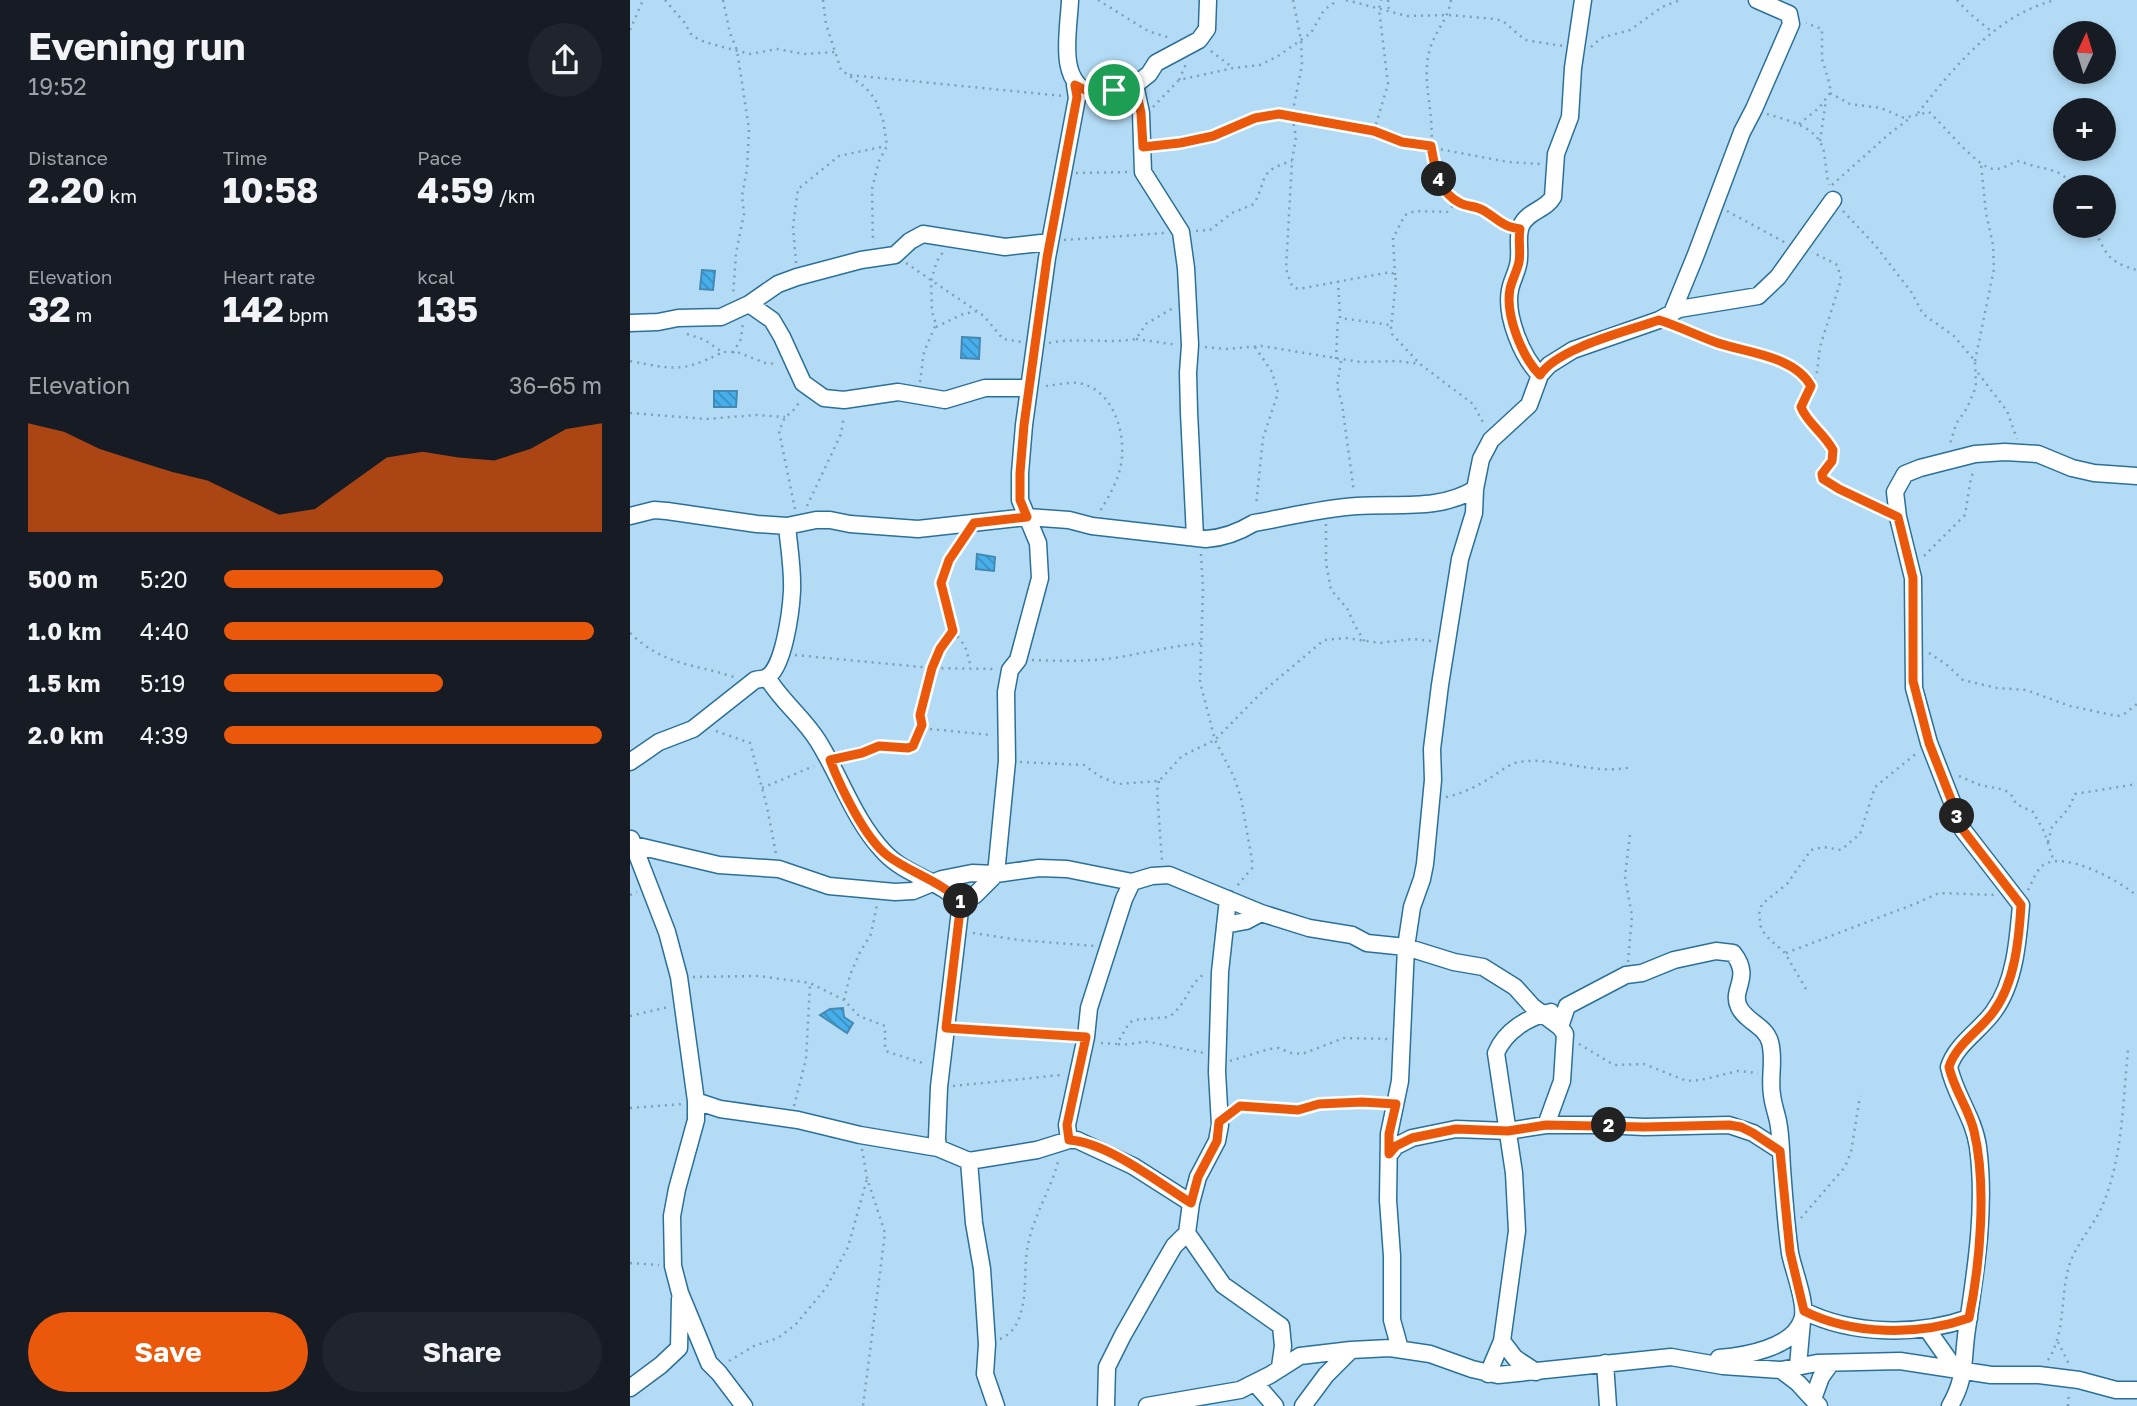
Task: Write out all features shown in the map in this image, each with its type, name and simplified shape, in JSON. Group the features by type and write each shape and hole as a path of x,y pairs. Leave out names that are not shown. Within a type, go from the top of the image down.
{"street":[{"path":"961,902 975,895 996,874 1007,761 1006,692 1040,578 1038,543 1020,500 1020,473 1028,388 1076,91 1068,63 1070,0"},
{"path":"1076,91 1093,94 1135,85 1149,74 1156,63 1200,46 1207,29 1208,0"},
{"path":"1540,375 1531,366 1517,337 1510,307 1511,288 1519,262 1520,229 1530,215 1552,200 1556,185 1555,162 1570,117 1573,68 1583,0"},
{"path":"1666,316 1715,205 1742,132 1791,24 1790,15 1757,0"},
{"path":"1135,85 1141,119 1143,172 1181,232 1188,300 1188,373 1195,537"},
{"path":"1400,1349 1392,1320 1392,1256 1388,1200 1389,1134 1400,1082 1406,947 1412,907 1424,871 1432,799 1432,749 1460,559 1474,513 1481,459 1491,440 1529,405 1540,375 1549,365 1573,350 1666,316 1718,302 1758,296 1778,277 1833,200"},
{"path":"630,323 717,317 752,306 778,284 797,277 895,254 923,234 1005,247 1050,242"},
{"path":"752,306 775,325 803,383 824,398 844,400 893,392 945,400 985,388 1028,388"},
{"path":"1954,1399 1974,1292 1981,1204 1978,1148 1971,1119 1949,1067 1958,1050 1993,1013 2001,1000 2017,949 2017,900 1963,830 1929,743 1914,688 1912,573 1898,517 1895,492 1905,474 1946,460 2013,452 2038,454 2072,468 2094,473 2137,476"},
{"path":"630,516 646,511 667,511 732,522 795,523 830,520 918,529 1027,517 1217,538 1243,530 1254,523 1356,506 1438,504 1461,497 1475,489"},
{"path":"630,762 659,742 706,721 776,666 781,654 792,590 795,523"},
{"path":"761,679 816,737 853,810 886,855 951,891 961,902 940,1080 938,1148"},
{"path":"632,841 719,865 776,868 829,886 895,892 913,891 942,879 972,873 996,874 1054,868 1132,882 1161,874 1169,875 1261,913 1309,928 1352,935 1367,943 1406,947 1454,962 1483,967 1515,987 1562,1030"},
{"path":"632,841 667,932 679,977 696,1101 696,1120 672,1216 673,1266 680,1293 709,1363 744,1406"},
{"path":"1066,1141 1089,1008 1132,882"},
{"path":"1228,899 1221,961 1217,1141 1198,1177 1191,1203 1188,1233 1223,1285 1281,1326 1283,1346 1280,1367"},
{"path":"1225,925 1246,921 1261,913"},
{"path":"1488,1374 1502,1341 1517,1231 1514,1173 1496,1053 1501,1040 1511,1031 1542,1014 1567,1006 1626,975 1642,973 1661,964 1716,951 1733,953 1742,970 1736,998 1739,1008 1761,1026 1770,1040 1771,1093 1778,1120 1788,1234 1803,1316 1798,1366"},
{"path":"1546,1125 1562,1081 1562,1030 1567,1006"},
{"path":"696,1101 720,1109 790,1119 860,1135 938,1148 969,1161 1037,1150 1066,1141 1086,1143 1133,1166 1191,1203"},
{"path":"1389,1154 1396,1146 1412,1138 1456,1129 1508,1131 1546,1125 1729,1125 1753,1133 1780,1151"},
{"path":"969,1161 974,1223 982,1269 987,1344 985,1374 996,1406"},
{"path":"1105,1406 1107,1367 1114,1351 1174,1246 1188,1233"},
{"path":"630,1388 662,1365 679,1348 680,1293"},
{"path":"1803,1316 1849,1326 1927,1329 1969,1318"},
{"path":"1147,1406 1218,1395 1255,1383 1300,1356 1351,1350 1400,1349 1445,1357 1488,1374 1506,1375 1671,1357 1690,1359 1739,1356 1777,1345 1794,1333 1803,1316"},
{"path":"1377,1348 1392,1320"},
{"path":"1927,1329 1960,1370"},
{"path":"1502,1341 1515,1358 1536,1372"},
{"path":"1303,1406 1326,1375 1351,1350"},
{"path":"1690,1359 1709,1365 1781,1370 1831,1363 1900,1361 1991,1375 2039,1375 2079,1380 2116,1390 2137,1390"},
{"path":"1605,1363 1608,1406"},
{"path":"1781,1370 1810,1401 1831,1363"},
{"path":"1954,1399 1972,1382 1991,1375"},
{"path":"1255,1383 1275,1406"}],"path":[{"path":"630,30 643,0"},
{"path":"665,0 691,34 699,40 750,54 778,49 804,54 835,52"},
{"path":"723,0 730,33 737,50 749,129 747,169 742,196 744,214 736,253 732,312"},
{"path":"823,0 826,24 841,70 865,87 875,99 883,120 887,146 879,160 872,189 873,258"},
{"path":"1098,0 1148,31 1200,46 1220,56 1233,68"},
{"path":"1293,0 1301,40 1302,65 1292,115 1296,136 1292,161 1286,269 1292,286 1298,289 1386,272 1395,275"},
{"path":"1141,119 1179,80 1260,65 1311,33 1324,10 1338,0"},
{"path":"1346,0 1406,16 1448,15 1495,19 1503,21 1525,40 1577,48"},
{"path":"1374,131 1388,84 1379,9 1381,0"},
{"path":"1388,0 1389,12"},
{"path":"1451,0 1448,15 1429,51 1426,80 1431,146 1438,179 1446,193 1457,201 1484,210 1504,226 1520,229"},
{"path":"1573,68 1601,38 1630,30 1662,7 1680,0"},
{"path":"1957,0 1992,32"},
{"path":"1916,116 1930,97 2001,23 2055,0"},
{"path":"1790,15 1822,29 1822,59 1830,85 1830,93 1826,99 1799,124"},
{"path":"847,74 1076,91"},
{"path":"1830,93 1850,104 1881,108 1904,118 1929,112 1981,164 1993,169 2020,161 2034,168 2063,175"},
{"path":"1826,99 1820,141 1829,187 1910,118"},
{"path":"1754,109 1799,124 1820,141"},
{"path":"1143,147 1213,136 1255,118 1279,114 1374,131 1402,142 1508,162 1535,166 1555,162"},
{"path":"797,277 793,226 798,189 839,156 887,146"},
{"path":"1050,242 1210,230 1232,212 1254,204 1262,179 1274,167 1292,161"},
{"path":"1946,460 1956,424 1976,387 1975,361 1994,269 1981,164"},
{"path":"1064,173 1143,172"},
{"path":"1833,200 1875,244 1912,293 1923,314 1954,336 1975,361"},
{"path":"1457,201 1447,212 1415,211 1405,215 1393,238 1395,275 1391,325 1396,340 1420,364 1473,404 1483,419 1491,440"},
{"path":"1715,205 1777,240 1830,259 1836,264 1841,276 1820,347 1817,372 1801,407 1808,421 1820,430 1833,450 1832,461 1822,474 1823,479 1898,517"},
{"path":"936,328 932,312 931,281 937,261 953,238"},
{"path":"2098,238 2115,263 2137,270"},
{"path":"895,254 992,322 1003,339 1048,343 1064,340 1114,342 1136,339 1226,349 1285,349 1341,360 1420,364"},
{"path":"1336,359 1338,281"},
{"path":"1136,339 1146,324 1188,300"},
{"path":"733,352 741,340 745,319 752,306"},
{"path":"918,397 921,366 929,338 936,328 963,314 978,311"},
{"path":"1338,316 1391,325"},
{"path":"1666,316 1717,342 1783,362 1803,376 1811,386"},
{"path":"682,332 705,340 722,352"},
{"path":"1254,523 1263,438 1278,393 1272,372 1255,347"},
{"path":"630,362 678,369 722,352 733,352 765,363 778,364"},
{"path":"1341,360 1337,386 1342,404 1356,506"},
{"path":"1976,371 2007,411 2017,434 2013,452"},
{"path":"795,523 791,484 780,447 779,431 785,417 800,403 803,383"},
{"path":"1028,388 1082,384 1101,394 1109,402 1121,435 1122,458 1114,488 1092,526"},
{"path":"795,523 841,434 844,400"},
{"path":"630,413 706,419 756,415 785,417"},
{"path":"1912,573 1925,554 1965,515 1970,477 1983,454"},
{"path":"1329,511 1325,530 1331,590 1347,608 1365,642"},
{"path":"971,667 965,646 953,631 941,583 949,560 974,523"},
{"path":"1195,537 1201,556 1200,682 1215,740 1234,777 1241,798 1252,860 1252,868 1228,899"},
{"path":"1913,629 1926,650 1963,680 1997,688 2026,690 2070,706 2116,716 2123,715 2137,704"},
{"path":"762,788 830,760 879,746 911,747 922,725 920,715 932,668 940,649 953,631"},
{"path":"630,633 648,649 666,659 736,678 761,679"},
{"path":"1161,874 1163,852 1157,792 1159,781 1182,756 1215,740 1260,694 1324,640 1346,638 1365,642 1412,639 1448,643"},
{"path":"781,654 932,668 971,667 1119,657 1159,648 1202,643"},
{"path":"706,721 722,734 750,743 776,852 776,868"},
{"path":"922,725 930,729 967,731 1007,738"},
{"path":"1806,989 1785,953 1760,928 1762,904 1787,884 1811,850 1824,847 1841,850 1860,834 1875,787 1929,743"},
{"path":"1007,761 1084,765 1118,784 1159,781"},
{"path":"1432,799 1453,796 1474,788 1510,764 1518,762 1546,762 1578,768 1619,770 1632,767"},
{"path":"1936,763 1980,785 2005,790 2016,804 2033,812 2038,818 2053,862"},
{"path":"2048,843 2052,827 2065,813 2075,794 2137,784"},
{"path":"1626,975 1632,916 1625,877 1630,834"},
{"path":"1785,953 1939,893 2017,900 2042,866 2053,862 2066,861 2109,877 2137,896"},
{"path":"844,1000 850,975 873,929 877,905 895,892"},
{"path":"959,931 1019,940 1110,947"},
{"path":"1117,1044 1129,1023 1134,1020 1169,1017 1178,1010 1196,979 1221,961"},
{"path":"679,977 759,976 810,983 844,1000 859,1016 885,1026 887,1052 913,1059 940,1080 1077,1074"},
{"path":"790,1119 806,1059 810,983"},
{"path":"630,1016 683,1004"},
{"path":"946,1028 1128,1046 1142,1041 1217,1060 1279,1048 1295,1054 1311,1052 1344,1038 1402,1038"},
{"path":"1562,1030 1614,1065 1644,1064 1687,1081 1738,1071 1772,1074"},
{"path":"2039,1375 2058,1342 2070,1262 2105,1201 2116,1157 2128,1050"},
{"path":"1788,1234 1845,1167 1851,1152 1860,1096"},
{"path":"630,1108 696,1101"},
{"path":"1219,1122 1240,1106 1298,1110 1319,1104 1396,1104"},
{"path":"860,1135 867,1178 885,1233 863,1406"},
{"path":"987,1344 1007,1336 1015,1328 1021,1314 1027,1286 1029,1241 1066,1141"},
{"path":"709,1363 725,1364 754,1346 778,1338 809,1310 826,1288 848,1247 867,1178"},
{"path":"630,1262 673,1266"},
{"path":"2058,1342 2079,1380"}],"building":[{"path":"702,270 715,271 713,290 700,289"},
{"path":"962,337 980,338 979,359 961,358"},
{"path":"714,391 737,391 736,407 714,407"},
{"path":"977,554 995,557 994,571 976,569"},
{"path":"843,1008 844,1017 853,1023 847,1033 820,1015 830,1009"}],"route":[{"path":"1075,85 1093,94 1114,90 1135,85 1141,113 1143,147 1213,136 1255,118 1279,114 1374,131 1402,142 1431,146 1438,179 1446,193 1461,204 1484,210 1504,226 1520,229 1520,256 1511,288 1510,307 1517,337 1531,366 1540,375 1549,365 1573,350 1659,320 1717,342 1783,362 1809,381 1809,393 1801,407 1808,421 1820,430 1833,450 1832,461 1822,474 1823,479 1873,504 1881,511 1898,517 1913,578 1913,681 1929,743 1963,830 2021,905 2017,949 2001,1000 1993,1013 1958,1050 1949,1067 1971,1119 1978,1148 1981,1204 1974,1292 1969,1318 1927,1329 1885,1329 1823,1321 1804,1311 1790,1252 1780,1151 1741,1127 1546,1125 1508,1131 1456,1129 1412,1138 1396,1146 1389,1154 1389,1134 1396,1104 1376,1101 1319,1104 1298,1110 1240,1106 1219,1122 1217,1141 1198,1177 1191,1203 1133,1166 1086,1143 1069,1140 1067,1125 1086,1037 946,1028 961,902 951,891 886,855 853,810 830,760 879,746 913,746 922,725 920,715 932,668 940,649 953,631 941,583 949,560 974,523 1027,517 1020,500 1020,473 1028,388 1047,258 1077,97 1075,85"}]}
